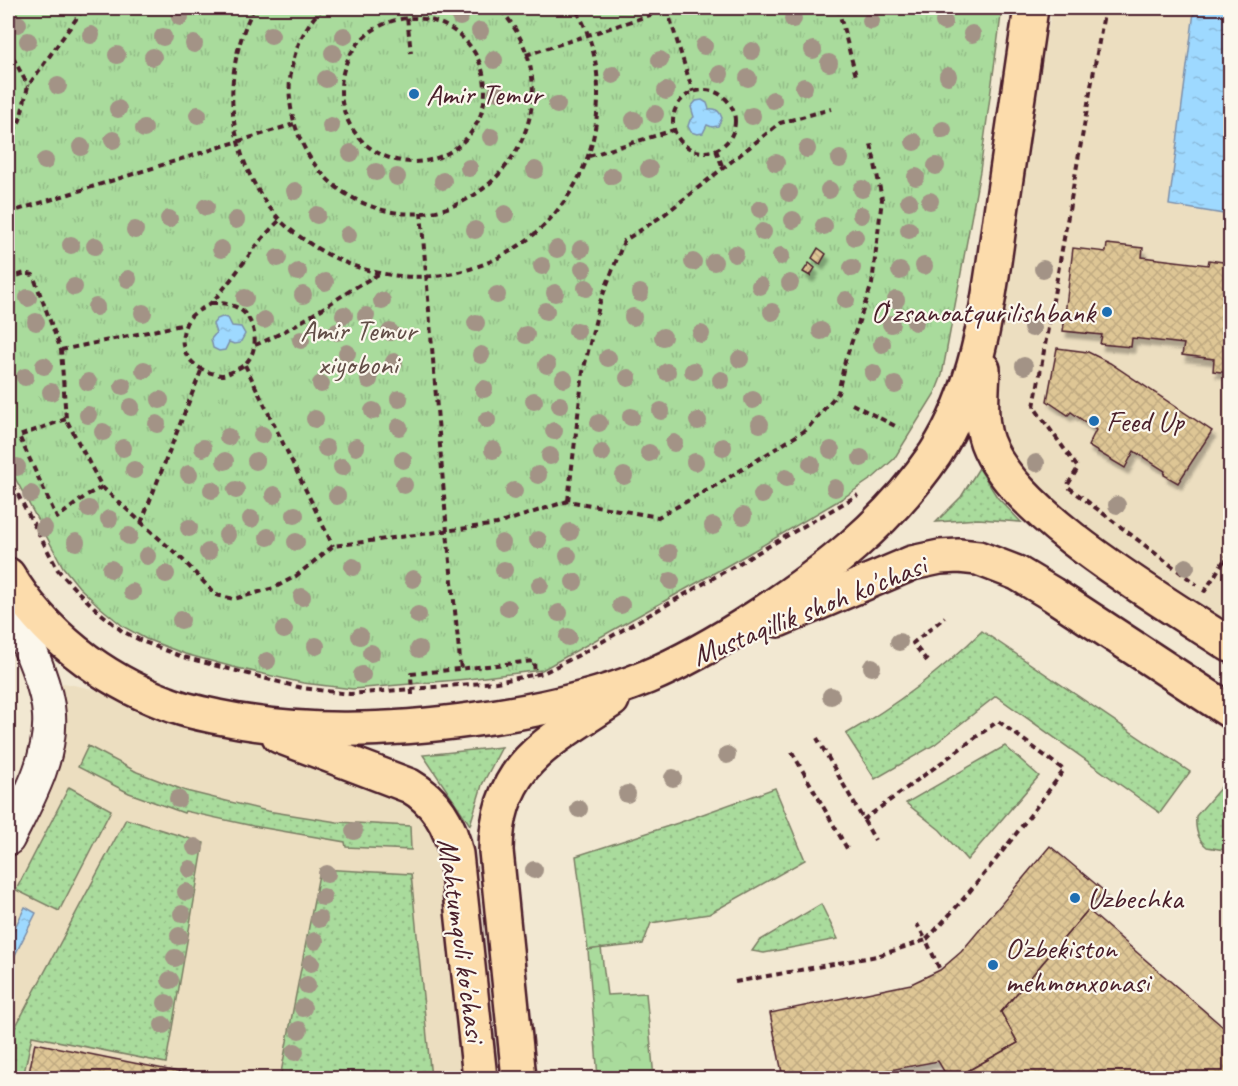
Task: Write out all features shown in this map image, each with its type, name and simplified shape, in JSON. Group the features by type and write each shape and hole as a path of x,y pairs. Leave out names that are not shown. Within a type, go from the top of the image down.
{"main road":[{"path":"1031,8 985,322 982,385 988,445 1002,469 1028,499 1068,535 1230,645"},
{"path":"999,229 1053,8"},
{"path":"8,575 46,623 82,657 125,685 168,705 238,721 308,729 411,727 493,717 599,694 658,672 734,631 804,585 847,552 898,501 921,473 951,427 971,376 985,322"},
{"name":"Mustaqillik shoh ko'chasi","path":"658,672 903,566 940,557 969,557 989,561 1017,573 1230,711"},
{"name":"Mahtumquli ko'chasi","path":"519,1078 496,851 498,818 503,800 517,773 533,754 658,672"},
{"name":"Mahtumquli ko'chasi","path":"238,721 410,786 428,798 441,814 454,843 456,854 480,1078"}],"street":[{"path":"8,598 45,688 49,714 48,741 40,768 31,793 8,839"}],"path":[{"path":"8,141 20,120 28,86 84,8"},
{"path":"254,8 236,51 232,111 238,141 253,178 280,220 304,240 329,256 357,268 379,274 425,277 448,275 477,267 506,254 530,238 553,217 580,175 589,156 599,106 592,45 575,8"},
{"path":"323,8 307,28 297,47 291,67 289,88 294,124 313,164 341,190 357,200 394,212 421,212 450,207 468,199 498,177 510,162 527,128 531,108 532,80 517,32 499,8"},
{"path":"406,8 411,53"},
{"path":"526,55 670,8 693,92"},
{"path":"837,8 856,76"},
{"path":"1105,8 1034,407 1078,468 1067,486 1205,591 1230,551"},
{"path":"407,19 428,20 458,34 474,52 485,86 482,111 464,142 443,156 419,163 395,160 372,150 363,143 349,123 341,101 345,66 355,46 372,30 392,21 407,19"},
{"path":"8,48 28,86"},
{"path":"712,91 728,102 733,110 734,129 730,138 716,150 707,152 691,149 677,138 672,121 678,103 693,92 712,91"},
{"path":"568,501 583,372 600,302 624,241 665,214 780,123 831,109"},
{"path":"8,213 294,124"},
{"path":"589,156 674,130"},
{"path":"8,279 25,273 33,275 61,350 66,419 102,487 183,560 216,595 234,599 274,588 296,576 333,546 497,524 568,501 658,517 716,486 806,430 838,393 845,361 872,284 882,199 871,144"},
{"path":"716,150 723,168"},
{"path":"421,212 447,532 461,670"},
{"path":"211,303 225,303 238,308 249,318 254,331 255,345 245,365 224,375 201,371 188,359 182,342 186,324 196,311 211,303 268,231 280,220"},
{"path":"255,345 272,338 379,274"},
{"path":"61,350 186,324"},
{"path":"245,365 333,546"},
{"path":"141,523 201,371"},
{"path":"852,404 899,428"},
{"path":"66,419 19,436 57,518 87,495 102,487"},
{"path":"8,477 58,570 98,611 122,631 183,657 232,671 302,688 350,694 496,682 543,673 579,655 862,493"},
{"path":"1224,560 1230,564"},
{"path":"927,661 914,643 945,617"},
{"path":"412,695 411,674 534,661 535,675"},
{"path":"735,982 877,956 926,940 960,905 1000,856 1064,770 998,722 863,820"},
{"path":"817,738 874,840"},
{"path":"792,752 849,852"},
{"path":"917,924 940,970"}],"shaded area":[{"path":"1053,8 1230,8 1230,645 1129,578 988,445 999,229"},
{"path":"64,683 168,705 435,805 480,1078 8,1078 8,839 31,793 45,689"}],"green space":[{"name":"Amir Temur xiyoboni","path":"8,8 1002,8 980,171 942,375 935,393 894,459 874,477 748,554 542,670 353,689 303,683 233,667 185,654 146,639 124,627 101,608 79,587 63,567 8,465"},
{"path":"979,468 997,497 1021,522 978,519 936,522 961,497"},
{"path":"982,631 1190,772 1160,813 996,696 934,745 875,779 846,734 917,687"},
{"path":"88,746 137,772 186,791 267,811 337,822 410,826 411,850 346,847 345,842 185,811 184,813 129,793 78,767"},
{"path":"1005,746 1039,776 967,860 940,830 906,803"},
{"path":"502,747 482,785 470,825 423,755"},
{"path":"1222,786 1230,792 1230,851 1207,847 1199,837 1196,825 1196,816"},
{"path":"69,787 111,810 59,911 16,890"},
{"path":"775,788 805,860 709,914 651,923 643,944 588,950 576,856"},
{"path":"126,819 204,843 166,1063 32,1036 23,1078 8,1078 8,1041"},
{"path":"320,869 411,874 431,1078 280,1078"},
{"path":"821,904 838,939 764,953 752,951 759,941"},
{"path":"601,948 607,995 646,993 654,1078 598,1078 588,950"}],"water":[{"path":"1204,8 1230,8 1230,215 1169,205 1194,12"},
{"path":"702,100 707,103 709,109 719,112 722,118 718,126 707,125 703,133 697,134 691,132 688,126 694,117 691,107 696,101"},
{"path":"222,317 228,318 232,326 241,327 245,334 240,343 229,342 225,350 219,351 213,348 211,339 216,333 213,324"},
{"path":"25,907 36,913 8,969 8,942"}],"building":[{"path":"1107,244 1143,248 1142,257 1208,265 1209,260 1230,263 1230,373 1213,371 1214,359 1182,355 1184,344 1132,338 1131,347 1100,344 1102,335 1063,331 1073,248 1106,252"},
{"path":"818,248 826,254 820,264 812,258"},
{"path":"809,263 815,268 810,276 803,272"},
{"path":"1057,348 1088,352 1110,363 1212,431 1178,483 1164,475 1165,471 1134,451 1125,468 1088,446 1096,430 1071,412 1068,415 1047,401"},
{"name":"O'zbekiston mehmonxonasi","path":"1050,846 1104,891 1001,1012 1018,1043 955,1078 948,1078 938,1061 847,1078 783,1078 770,1013 911,984 940,970 961,952"},
{"path":"1088,910 1230,1033 1230,1078 955,1078 1018,1043 1001,1012"},
{"path":"35,1043 208,1078 28,1078"}],"place":[{"name":"Amir Temur","path":"414,94"},
{"name":"Oʻzsanoatqurilishbank","path":"1107,312"},
{"name":"Feed Up","path":"1094,421"},
{"name":"Uzbechka","path":"1075,898"},
{"name":"O'zbekiston mehmonxonasi","path":"993,965"}]}
